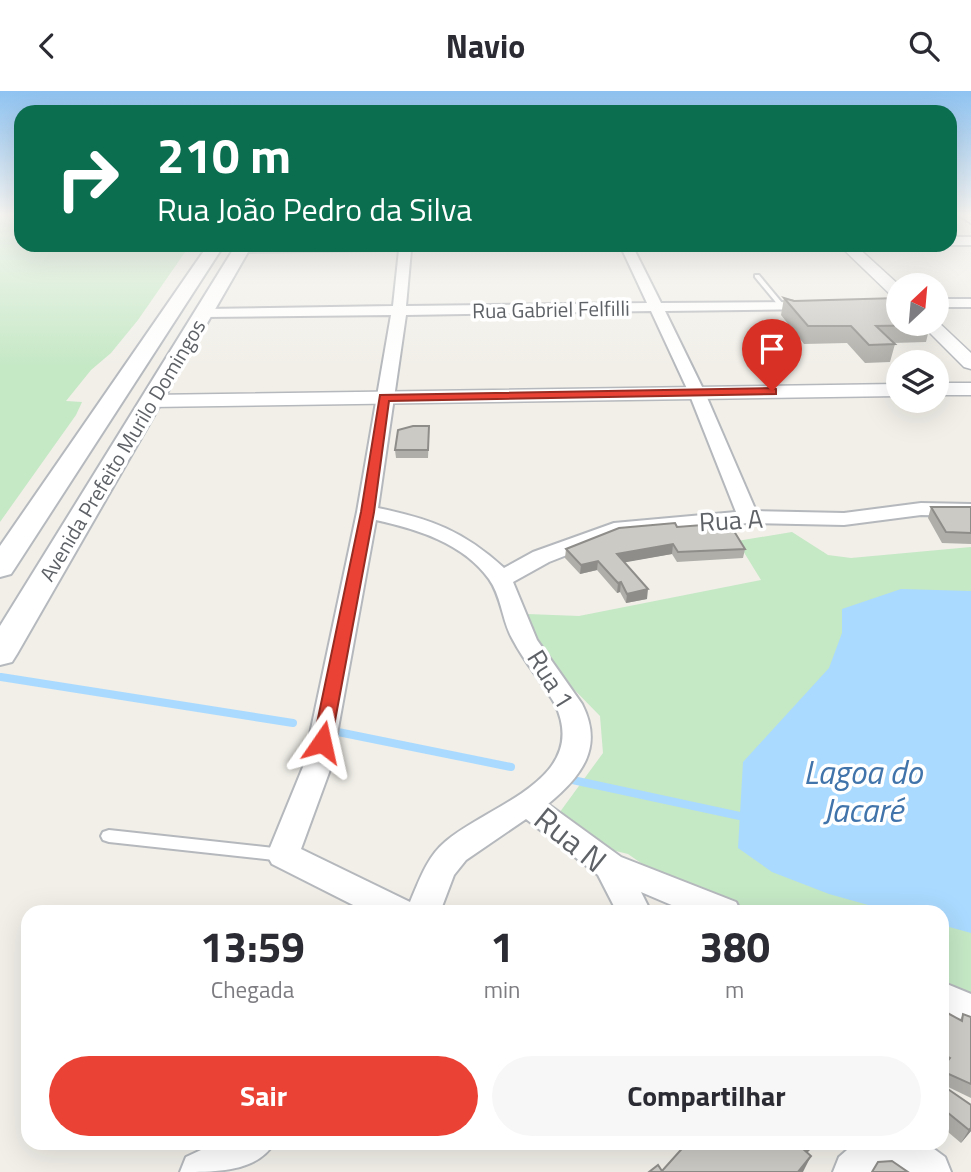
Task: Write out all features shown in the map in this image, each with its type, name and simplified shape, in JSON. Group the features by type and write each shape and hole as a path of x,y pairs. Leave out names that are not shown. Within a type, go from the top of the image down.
{"main road":[{"name":"Avenida Prefeito Murilo Domingos","path":"0,568 203,264"},
{"name":"Avenida Prefeito Murilo Domingos","path":"0,654 233,264"}],"street":[{"path":"385,905 283,855 317,767 367,512 400,311 404,264"},
{"path":"635,264 697,393 748,517"},
{"path":"867,264 886,282"},
{"path":"949,303 971,303"},
{"name":"Rua Gabriel Felfilli","path":"204,313 778,305 830,309"},
{"path":"943,336 971,363"},
{"path":"949,389 971,389"},
{"path":"150,401 886,390"},
{"name":"Rua A","path":"501,579 541,557 614,529 748,517 844,519 920,509 971,510"},
{"name":"Rua 1","path":"367,512 419,523 453,536 469,547 501,579 520,632 574,716 578,744 560,779 527,804 457,849 444,863 426,905"},
{"name":"Rua N","path":"527,804 610,866 630,905"},
{"path":"610,866 707,905"},
{"path":"949,1001 971,1011"},
{"path":"201,1172 217,1166 242,1150"},
{"path":"854,1172 878,1150"},
{"path":"901,1150 930,1172"}],"lane":[{"path":"757,276 778,305"},
{"path":"109,836 283,855"}],"green space":[{"path":"0,264 177,264 138,320 66,401 82,402 76,415 0,522"},
{"path":"792,532 828,555 851,558 971,547 971,999 949,990 949,905 734,905 671,884 628,854 583,843 557,816 603,753 600,716 556,671 528,628 527,614 579,616 761,580 737,541"}],"water":[{"name":"Lagoa do Jacaré","path":"901,589 971,591 971,933 949,927 949,905 868,905 829,894 772,872 738,848 743,762 829,668 842,633 842,609"}],"building":[{"path":"784,298 794,301 886,298 886,326 876,326 895,344 869,345 851,326 808,326"},
{"path":"429,426 428,450 395,450 398,430"},
{"path":"931,507 971,507 971,533 946,532"},
{"path":"675,523 677,527 729,523 745,549 678,552 673,544 617,554 648,589 627,594 621,582 618,583 598,561 581,565 566,549 619,528"},
{"path":"949,1014 962,1021 963,1014 971,1017 971,1084 949,1074"},
{"path":"949,1090 971,1105 969,1130 949,1114"},
{"path":"681,1150 804,1150 811,1156 798,1172 649,1172 658,1165 662,1171"},
{"path":"892,1161 908,1172 872,1172 878,1162"}],"waterway":[{"path":"1,677 293,723"},
{"path":"338,732 511,767"},
{"path":"568,779 749,818"}],"route":[{"path":"322,742 367,512 384,398 772,391"}]}
